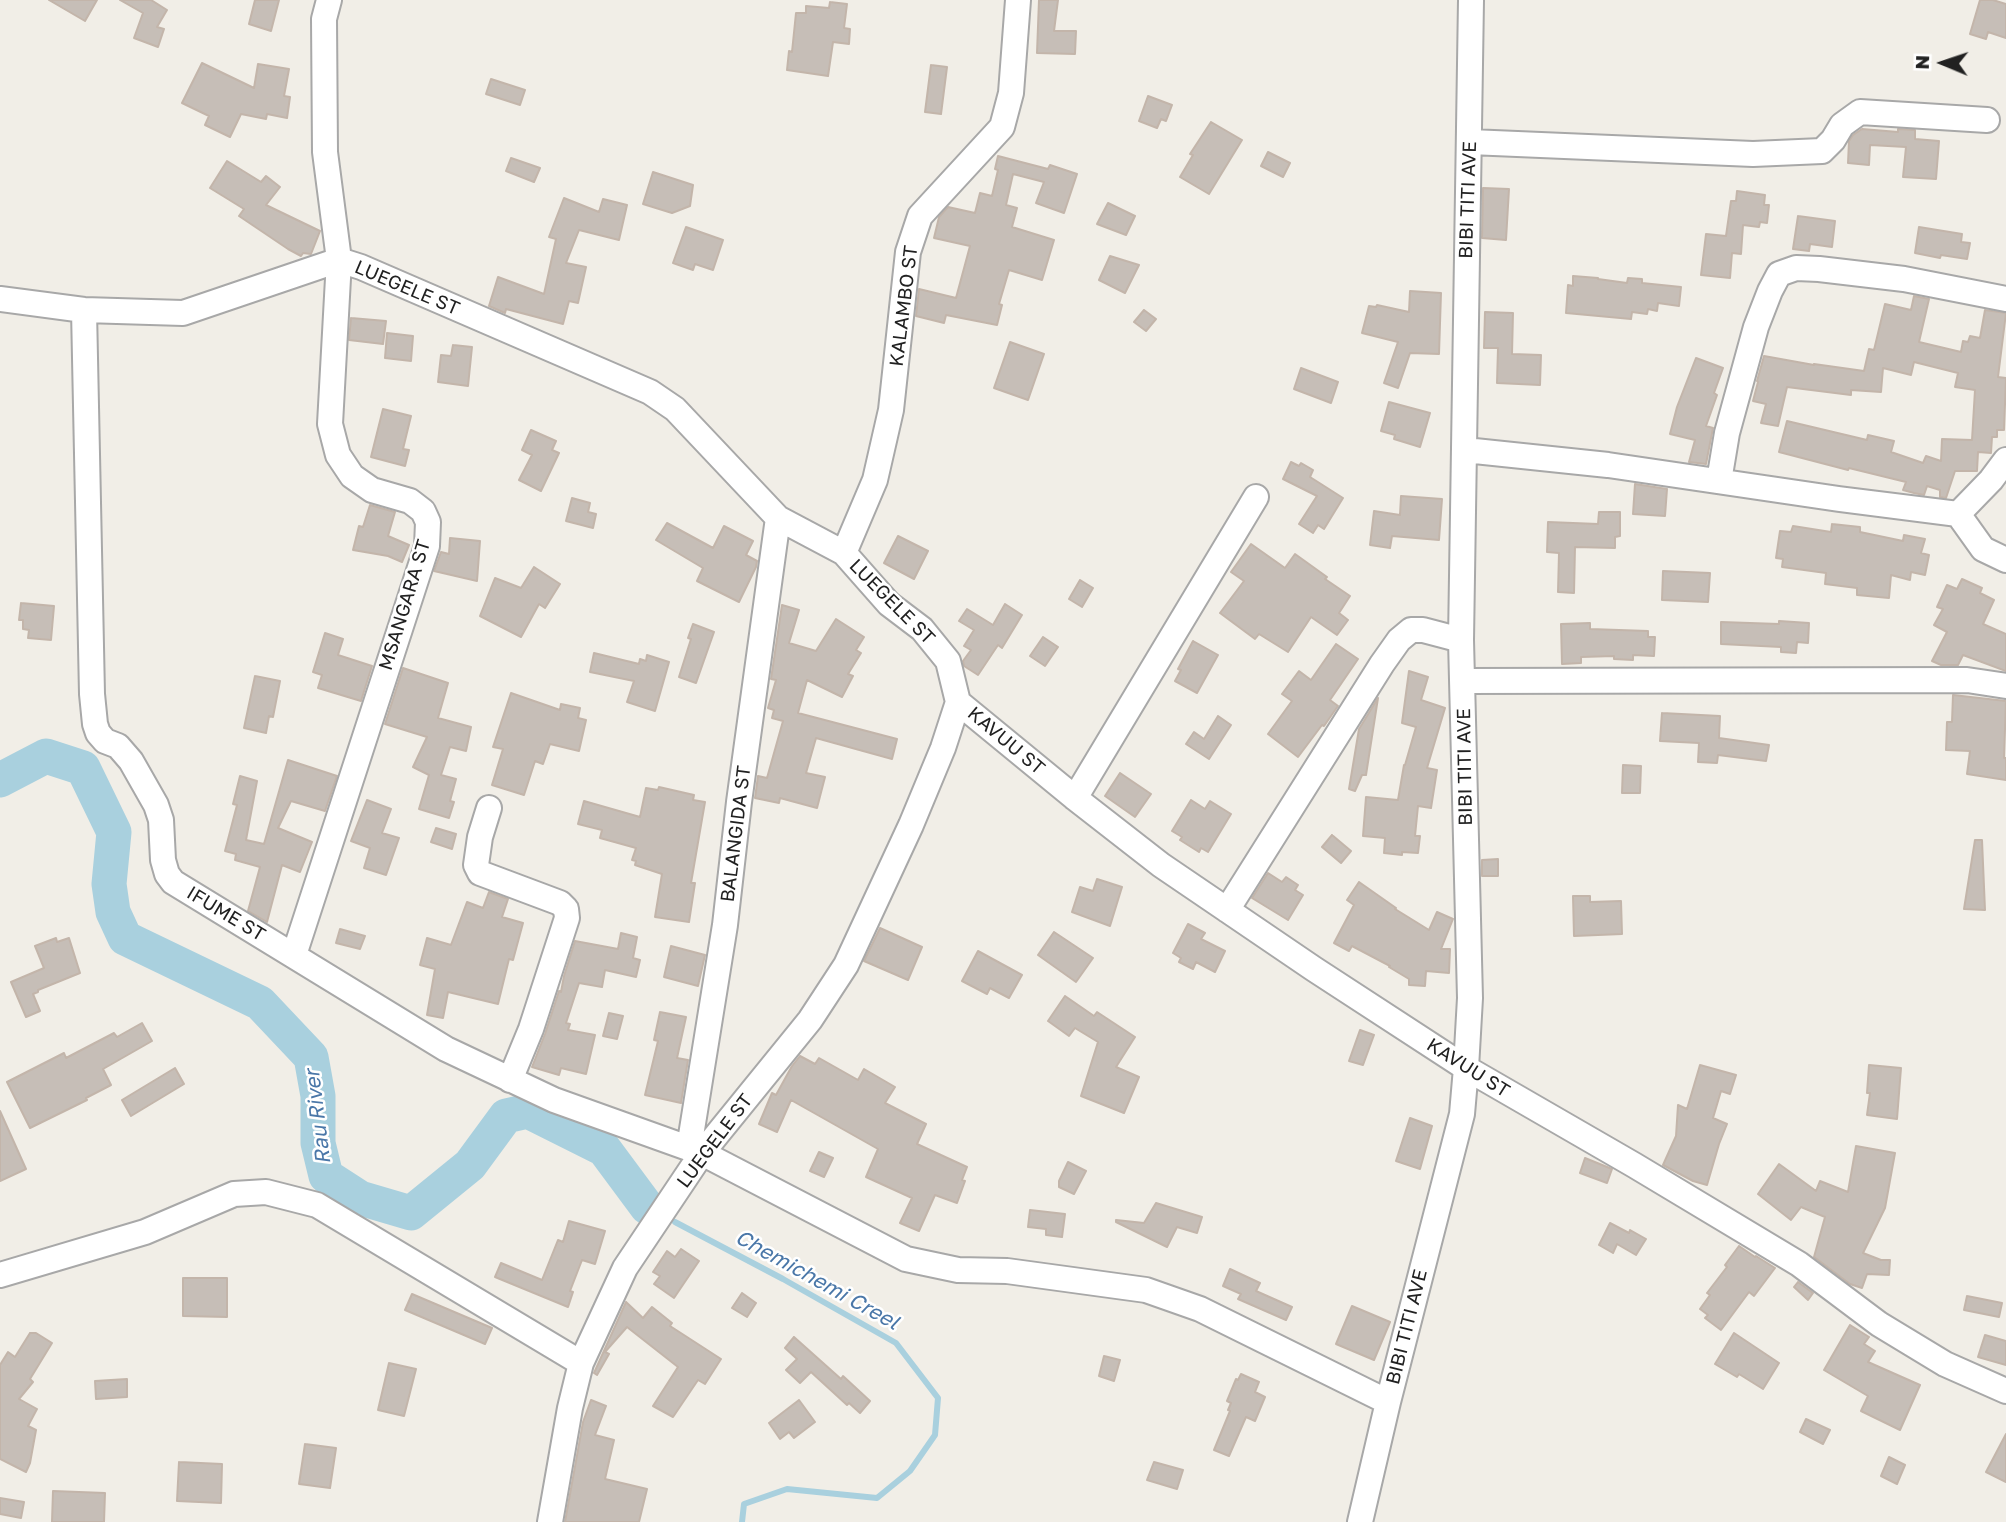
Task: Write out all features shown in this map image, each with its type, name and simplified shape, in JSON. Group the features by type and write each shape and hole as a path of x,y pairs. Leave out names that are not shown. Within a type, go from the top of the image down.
{"street":[{"name":"MSANGARA ST","path":"294,956 427,547 428,522 423,512 410,501 372,490 352,476 338,455 330,424 339,260 325,152 324,19 329,0"},
{"name":"KALAMBO ST","path":"844,553 875,480 891,410 908,252 920,215 1002,127 1011,93 1018,0"},
{"name":"BIBI TITI AVE","path":"1360,1522 1462,1114 1466,1068 1470,998 1461,640 1471,0"},
{"path":"1470,142 1753,154 1822,151 1842,125 1860,113 1987,120"},
{"name":"LUEGELE ST","path":"0,299 84,310 183,313 339,260 361,267 650,392 675,409 778,518 844,553 890,604 922,629 948,661 958,702 943,748 911,825 846,965 810,1020 696,1151 625,1268 581,1363 570,1408 550,1522"},
{"path":"1719,481 1727,433 1756,327 1779,274 1796,268 1904,279 2006,299"},
{"name":"IFUME ST","path":"84,310 92,694 95,724 97,733 105,741 118,746 131,761 156,805 161,820 163,860 167,874 173,882 446,1049 554,1100 696,1151 906,1259 958,1270 1007,1271 1146,1290 1200,1309 1388,1402"},
{"path":"1465,450 1608,465 1958,514 1983,549 2006,560"},
{"path":"1958,514 1991,481 2006,460"},
{"path":"1075,798 1256,497"},
{"name":"BALANGIDA ST","path":"696,1151 778,518"},
{"path":"1227,910 1399,640 1411,630 1423,630 1461,640"},
{"path":"1463,681 1967,680 2006,686"},
{"name":"KAVUU ST","path":"958,702 1161,865 1466,1068 1799,1264 1879,1324 1945,1364 2006,1391"},
{"path":"489,808 480,837 476,865 480,873 560,904 566,909 567,918 531,1029 510,1080"},
{"path":"0,1275 145,1232 234,1194 266,1192 317,1205 581,1363"}],"building":[{"path":"49,0 97,0 85,21"},
{"path":"120,0 151,0 167,10 157,27 164,29 158,47 134,38 143,13"},
{"path":"255,0 279,0 271,31 249,24"},
{"path":"1039,0 1058,0 1054,31 1076,31 1075,54 1037,53"},
{"path":"1980,0 2006,4 2006,38 1988,32 1986,39 1970,34"},
{"path":"830,2 847,4 844,28 850,29 849,44 833,42 828,76 787,70 789,51 792,52 796,13 806,13 806,6 829,8"},
{"path":"202,63 254,88 258,64 289,69 284,96 290,97 287,118 267,114 266,119 241,114 230,137 205,125 209,116 182,103"},
{"path":"931,65 947,67 941,114 925,112"},
{"path":"491,79 525,90 520,105 486,94"},
{"path":"1148,96 1172,105 1166,121 1161,119 1157,128 1139,121"},
{"path":"1211,122 1242,140 1209,194 1180,177 1193,155 1190,154"},
{"path":"1862,129 1898,132 1898,129 1915,130 1915,139 1939,141 1936,179 1903,177 1906,147 1870,145 1869,165 1848,163 1849,141"},
{"path":"1268,152 1290,163 1283,177 1261,166"},
{"path":"998,156 1048,169 1050,165 1077,174 1064,213 1036,203 1044,182 1013,174 1006,205 1017,208 1012,227 1054,240 1042,280 1009,270 999,304 1002,305 997,325 946,315 944,323 916,316 919,289 956,298 970,246 934,238 939,217 948,207 975,213 980,193 992,196"},
{"path":"511,158 540,168 534,182 506,171"},
{"path":"227,161 261,182 266,176 280,187 266,205 320,231 311,254 303,253 301,256 288,249 239,216 244,209 210,188"},
{"path":"653,172 693,185 690,206 672,213 643,204"},
{"path":"1483,188 1509,189 1506,240 1482,238"},
{"path":"1737,191 1765,195 1764,205 1769,205 1767,223 1760,222 1759,227 1743,225 1741,254 1732,253 1730,278 1701,275 1706,234 1726,236 1731,201 1736,201"},
{"path":"564,198 599,212 603,199 627,205 619,240 579,230 566,263 586,267 578,303 569,301 563,324 506,309 505,313 489,306 498,277 544,294 556,239 549,237"},
{"path":"1108,203 1135,216 1126,235 1097,224"},
{"path":"1798,216 1835,221 1832,247 1810,244 1809,251 1793,249"},
{"path":"686,227 723,240 713,270 695,264 693,270 673,263"},
{"path":"1919,227 1962,234 1961,242 1970,243 1967,259 1941,255 1940,258 1915,253"},
{"path":"1110,256 1139,265 1125,293 1099,280"},
{"path":"1573,276 1627,283 1628,278 1642,279 1642,283 1681,287 1679,306 1658,303 1657,311 1648,309 1647,314 1632,312 1631,319 1566,313 1568,285 1573,286"},
{"path":"1410,291 1441,293 1439,354 1410,353 1398,388 1384,383 1398,342 1362,333 1369,306 1377,305 1409,312"},
{"path":"1914,296 1929,299 1919,342 1961,352 1963,341 1968,342 1970,336 1980,338 1985,310 2006,313 1998,377 2006,378 2004,430 1997,430 1997,437 1992,437 1991,453 1978,452 1977,471 1955,471 1946,498 1940,497 1940,490 1927,486 1924,495 1914,493 1903,490 1906,482 1779,452 1787,421 1867,440 1868,435 1894,441 1891,452 1923,463 1926,456 1941,461 1942,439 1972,440 1975,390 1955,387 1958,373 1914,362 1911,375 1883,368 1881,392 1851,390 1851,395 1787,387 1778,426 1761,423 1766,404 1753,401 1764,356 1864,371 1869,349 1874,350 1885,304 1911,310"},
{"path":"1144,310 1156,319 1146,331 1134,322"},
{"path":"1485,312 1513,313 1512,354 1541,355 1540,385 1497,383 1498,348 1484,348"},
{"path":"351,318 386,321 383,344 349,340"},
{"path":"387,333 413,336 411,361 385,358"},
{"path":"1010,342 1044,354 1028,400 994,388"},
{"path":"453,345 472,347 468,386 438,382 441,355 451,356"},
{"path":"1696,358 1723,368 1706,426 1713,428 1706,464 1689,462 1695,440 1670,434 1677,407"},
{"path":"1301,368 1338,382 1331,403 1294,389"},
{"path":"1389,402 1430,413 1420,447 1394,439 1395,435 1381,431"},
{"path":"383,409 411,416 403,449 409,450 405,466 371,457"},
{"path":"531,430 556,441 552,450 559,453 541,491 519,480 532,455 522,450"},
{"path":"1291,462 1299,466 1301,463 1313,470 1310,477 1343,498 1324,529 1318,525 1313,533 1299,524 1317,496 1283,479"},
{"path":"1635,484 1667,489 1665,516 1633,514"},
{"path":"1401,496 1442,499 1439,540 1392,536 1390,548 1370,545 1374,511 1400,515"},
{"path":"572,498 590,503 588,512 596,514 593,528 566,521"},
{"path":"370,505 395,512 388,536 409,545 402,562 388,556 353,550 359,526 363,527"},
{"path":"1599,512 1620,512 1620,536 1615,537 1615,548 1575,547 1574,593 1558,592 1559,553 1547,552 1548,522 1598,524"},
{"path":"667,523 713,548 724,526 753,541 746,555 757,561 756,567 739,602 697,581 703,568 656,540"},
{"path":"1832,524 1860,527 1860,532 1903,541 1904,535 1925,539 1921,553 1929,555 1925,575 1911,572 1910,580 1891,575 1889,598 1857,595 1857,588 1825,584 1826,573 1782,567 1783,559 1776,558 1780,531 1791,532 1793,526 1831,532"},
{"path":"898,536 928,551 914,579 884,563"},
{"path":"450,538 480,541 477,581 434,571 441,552 449,554"},
{"path":"1251,544 1285,568 1295,554 1350,596 1339,613 1348,620 1337,635 1311,617 1288,652 1259,634 1255,639 1220,613 1244,581 1231,572"},
{"path":"534,567 560,584 545,608 539,604 521,637 480,616 495,578 521,588"},
{"path":"1663,571 1710,573 1708,602 1662,600"},
{"path":"1962,579 1982,588 1980,593 1994,600 1983,624 2006,634 2006,671 1963,655 1958,665 1941,665 1932,661 1947,632 1934,625 1943,609 1937,607 1947,585 1957,589"},
{"path":"1080,580 1093,588 1082,607 1069,599"},
{"path":"21,603 54,606 51,640 28,638 29,630 23,629 23,620 19,620"},
{"path":"1005,604 1022,615 1002,648 998,645 978,675 964,666 963,661 971,650 964,646 974,630 959,621 967,609 993,625"},
{"path":"782,605 799,610 789,643 816,651 836,619 864,637 856,650 861,653 848,674 853,676 842,697 807,680 798,713 897,739 892,759 816,738 806,773 825,777 817,808 780,798 779,803 755,798 758,776 767,778 783,721 772,718 774,710 768,708 776,680 771,679"},
{"path":"1779,621 1809,623 1808,643 1797,642 1796,653 1781,652 1781,647 1721,644 1721,622 1779,624"},
{"path":"1590,623 1590,629 1648,631 1648,637 1655,637 1654,656 1633,655 1633,660 1614,659 1614,656 1581,657 1581,663 1562,664 1561,624"},
{"path":"693,624 714,632 696,683 679,677"},
{"path":"325,633 343,639 338,655 372,666 361,701 318,688 322,675 313,672"},
{"path":"1043,637 1058,647 1045,666 1030,656"},
{"path":"1193,641 1218,655 1197,693 1175,681 1181,670 1178,669"},
{"path":"1336,644 1358,659 1330,700 1338,706 1298,757 1268,734 1292,701 1282,694 1299,671 1311,680"},
{"path":"594,653 639,664 640,659 646,661 647,655 669,662 655,711 627,702 634,681 590,672"},
{"path":"403,668 448,683 438,718 471,727 466,751 450,747 441,775 456,779 449,818 419,809 429,775 413,767 427,737 385,724"},
{"path":"1409,671 1428,677 1421,700 1445,708 1427,768 1437,770 1431,808 1418,806 1415,836 1420,836 1418,853 1402,852 1402,855 1384,853 1385,838 1363,836 1366,797 1398,800 1404,765 1416,727 1402,723"},
{"path":"255,676 280,681 273,717 269,716 266,733 244,728"},
{"path":"511,693 560,710 561,704 580,708 578,718 586,720 579,751 550,744 543,764 535,761 524,795 492,785 503,749 493,747"},
{"path":"1953,695 2006,701 2006,780 1967,774 1970,751 1946,750 1947,722 1952,722"},
{"path":"1378,698 1366,775 1362,775 1355,791 1349,789 1359,729"},
{"path":"1662,713 1720,716 1719,738 1769,745 1766,761 1718,755 1717,763 1698,762 1699,743 1660,741"},
{"path":"1218,716 1231,725 1209,759 1186,744 1194,732 1204,739"},
{"path":"288,760 337,776 325,811 291,801 278,828 312,842 300,872 282,865 267,922 248,911 260,867 235,860 236,854 225,851 237,805 233,804 240,776 257,781 246,840 264,844"},
{"path":"1623,765 1641,766 1640,793 1622,793"},
{"path":"1120,773 1151,794 1135,817 1105,796"},
{"path":"659,787 694,795 693,800 705,802 691,883 695,883 689,922 655,917 662,874 635,865 636,861 632,860 636,848 600,838 602,830 578,824 584,801 640,817 646,788 658,790"},
{"path":"367,800 391,809 382,833 399,838 386,875 364,868 370,848 351,841"},
{"path":"1191,800 1205,809 1210,801 1231,814 1208,852 1201,848 1199,852 1180,840 1182,837 1172,831"},
{"path":"436,828 456,834 452,849 431,842"},
{"path":"1332,835 1351,851 1341,863 1322,847"},
{"path":"1975,840 1982,840 1985,910 1964,909"},
{"path":"1498,859 1498,876 1482,876 1482,860"},
{"path":"1268,873 1282,882 1286,877 1298,885 1295,890 1303,895 1288,920 1252,898"},
{"path":"1097,879 1122,887 1110,926 1072,912 1080,887 1093,891"},
{"path":"1359,882 1429,930 1437,912 1453,919 1441,949 1450,949 1449,973 1426,971 1425,986 1409,985 1409,979 1390,966 1352,946 1349,951 1334,943 1354,905 1347,900"},
{"path":"489,892 508,899 502,917 523,923 513,960 509,959 498,1004 448,992 443,1018 427,1015 435,969 420,965 427,938 451,945 467,902 483,908"},
{"path":"1573,896 1590,896 1590,902 1621,901 1622,934 1574,936"},
{"path":"1188,924 1205,933 1201,939 1225,951 1215,972 1196,962 1193,969 1179,962 1181,958 1173,953"},
{"path":"880,928 922,947 908,980 864,961"},
{"path":"340,929 365,936 360,949 336,943"},
{"path":"1054,932 1093,958 1076,982 1038,955"},
{"path":"621,933 637,937 633,958 640,960 636,977 605,970 602,987 579,983 566,1023 570,1024 568,1030 595,1035 586,1074 561,1068 559,1075 532,1067 559,991 561,992 575,941 618,949"},
{"path":"56,938 57,942 69,938 80,973 33,994 40,1011 26,1017 11,982 44,968 35,946"},
{"path":"671,946 705,955 698,986 664,977"},
{"path":"978,951 1022,975 1009,998 990,988 987,994 962,981"},
{"path":"1065,996 1094,1016 1097,1012 1135,1037 1116,1067 1139,1077 1124,1113 1081,1096 1098,1042 1075,1028 1069,1036 1048,1021"},
{"path":"660,1012 686,1017 677,1058 688,1060 681,1103 645,1095 658,1041 654,1040"},
{"path":"609,1013 623,1016 617,1039 603,1036"},
{"path":"142,1023 152,1041 103,1069 111,1085 30,1128 7,1082 64,1053 66,1058 114,1033 117,1037"},
{"path":"1360,1030 1374,1035 1363,1065 1349,1061"},
{"path":"800,1056 815,1064 819,1058 858,1080 864,1069 895,1087 885,1103 926,1124 917,1144 967,1167 957,1203 935,1195 919,1231 900,1223 912,1198 866,1177 878,1149 791,1100 777,1132 759,1124 772,1093 776,1095"},
{"path":"1700,1065 1736,1075 1730,1094 1721,1091 1713,1118 1727,1124 1707,1185 1693,1181 1663,1165 1676,1136 1678,1105 1687,1109"},
{"path":"1869,1065 1901,1068 1897,1119 1867,1115 1870,1093 1867,1093"},
{"path":"175,1068 184,1084 131,1116 122,1100"},
{"path":"0,1111 26,1169 0,1181"},
{"path":"1410,1118 1432,1126 1420,1169 1396,1161"},
{"path":"1856,1146 1895,1153 1885,1208 1863,1253 1881,1260 1890,1260 1889,1275 1867,1274 1862,1288 1850,1284 1814,1257 1825,1217 1801,1207 1791,1220 1758,1194 1779,1164 1816,1191 1820,1181 1848,1192"},
{"path":"819,1152 833,1158 824,1177 810,1171"},
{"path":"1585,1158 1612,1169 1607,1183 1580,1173"},
{"path":"1068,1162 1086,1171 1074,1194 1059,1187"},
{"path":"1156,1203 1202,1217 1197,1233 1177,1227 1167,1247 1116,1222 1144,1223"},
{"path":"1030,1210 1065,1214 1062,1237 1046,1235 1046,1229 1028,1227"},
{"path":"569,1221 605,1231 595,1264 582,1260 570,1291 573,1292 568,1307 495,1277 501,1263 542,1280 558,1240 563,1242"},
{"path":"1610,1223 1646,1239 1636,1255 1617,1244 1613,1253 1599,1245"},
{"path":"1739,1246 1775,1268 1754,1296 1749,1292 1721,1330 1705,1318 1708,1315 1700,1309 1710,1295 1707,1293"},
{"path":"681,1249 699,1261 674,1298 654,1284 660,1276 653,1272 667,1251 675,1257"},
{"path":"1230,1269 1260,1283 1256,1291 1292,1307 1286,1320 1238,1299 1241,1294 1223,1286"},
{"path":"183,1278 227,1278 227,1317 183,1316"},
{"path":"1798,1282 1813,1293 1808,1300 1794,1287"},
{"path":"742,1293 756,1303 747,1317 732,1308"},
{"path":"412,1294 492,1328 485,1344 405,1310"},
{"path":"1967,1296 2002,1303 1999,1317 1964,1310"},
{"path":"626,1302 643,1318 652,1307 672,1323 670,1326 721,1359 705,1384 698,1380 673,1417 653,1406 678,1367 627,1327 605,1352 609,1354 597,1375 594,1373"},
{"path":"1352,1306 1390,1322 1374,1360 1336,1344"},
{"path":"1850,1325 1869,1337 1864,1344 1875,1351 1868,1362 1920,1385 1900,1430 1861,1411 1868,1396 1824,1370"},
{"path":"30,1333 36,1333 52,1343 30,1379 33,1382 19,1399 37,1409 28,1426 36,1430 26,1472 0,1459 0,1365 8,1352 15,1357"},
{"path":"1734,1333 1779,1363 1763,1389 1739,1374 1737,1377 1715,1364"},
{"path":"1985,1335 2006,1341 2006,1365 1978,1357"},
{"path":"794,1337 870,1401 860,1413 849,1403 847,1405 811,1372 800,1383 786,1370 797,1359 785,1348"},
{"path":"1104,1356 1120,1360 1114,1381 1099,1376"},
{"path":"389,1363 416,1369 404,1416 378,1410"},
{"path":"1241,1374 1259,1382 1255,1392 1265,1397 1255,1421 1246,1417 1229,1456 1214,1450 1230,1411 1228,1410 1231,1403 1227,1401 1236,1379 1238,1380"},
{"path":"127,1379 127,1397 96,1399 95,1381"},
{"path":"591,1400 606,1406 595,1435 614,1440 605,1479 647,1489 639,1522 565,1522 583,1422"},
{"path":"799,1400 815,1422 794,1438 789,1432 780,1439 769,1423"},
{"path":"1806,1419 1830,1430 1823,1444 1800,1432"},
{"path":"2006,1434 2006,1482 1986,1472"},
{"path":"305,1444 336,1448 330,1488 299,1484"},
{"path":"1889,1457 1905,1465 1897,1484 1881,1476"},
{"path":"179,1462 222,1464 221,1503 177,1501"},
{"path":"1154,1462 1183,1470 1177,1489 1147,1480"},
{"path":"53,1491 105,1493 104,1522 52,1522"},
{"path":"0,1498 24,1502 21,1518 0,1514"}],"waterway":[{"name":"Rau River","path":"0,780 46,756 83,768 114,832 109,884 113,912 125,938 260,1003 311,1057 318,1096 318,1143 326,1176 360,1198 411,1213 470,1165 506,1116 528,1111 604,1149 647,1207"},
{"name":"Chemichemi Creel","path":"675,1222 896,1343 938,1398 935,1435 910,1471 877,1498 787,1489 744,1504 742,1522"}]}
